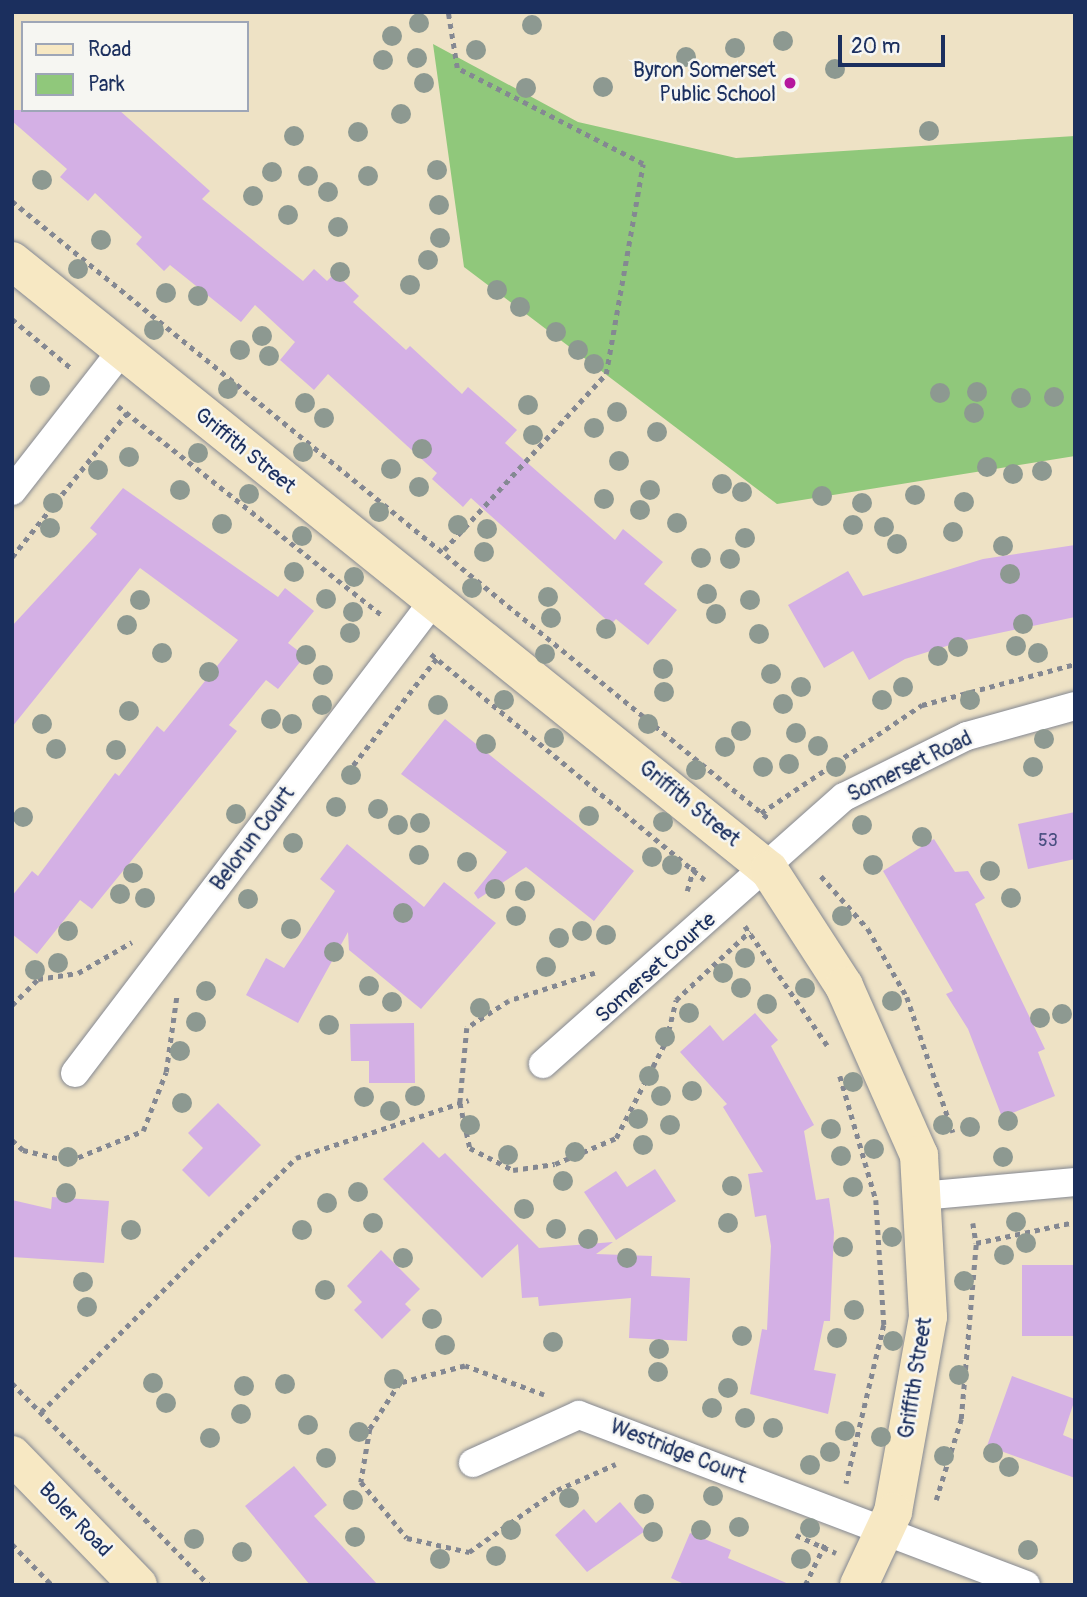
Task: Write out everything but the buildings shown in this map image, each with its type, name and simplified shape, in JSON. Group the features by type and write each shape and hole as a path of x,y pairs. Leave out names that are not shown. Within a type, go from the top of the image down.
{"street":[{"name":"Griffith Street","path":"12,261 431,604 769,870 844,986 919,1155 928,1317 886,1529 859,1585"},
{"path":"12,491 122,350"},
{"name":"Belorun Court","path":"75,1073 431,604"},
{"name":"Somerset Road","path":"769,870 844,797 967,736 1075,706"},
{"name":"Somerset Courte","path":"542,1064 769,870"},
{"path":"921,1196 1075,1182"},
{"name":"Westridge Court","path":"473,1463 579,1415 886,1529 1026,1585"},
{"name":"Boler Road","path":"12,1455 138,1585"}],"path":[{"path":"444,550 606,373 643,164 457,68 447,12"},
{"path":"12,201 762,811"},
{"path":"12,319 694,866 758,940 833,1055"},
{"path":"12,556 127,413"},
{"path":"344,777 437,658"},
{"path":"12,1005 38,979 78,973 135,940"},
{"path":"12,1140 23,1150 69,1161 143,1131 166,1072 177,995 185,984"},
{"path":"805,1585 839,1513 884,1325 876,1200 837,1068"},
{"path":"41,1412 296,1158 469,1100"},
{"path":"552,1396 465,1366 400,1383 370,1429 362,1482 407,1538 469,1552 557,1490 619,1463 631,1467"},
{"path":"12,1383 209,1585"},
{"path":"786,1530 822,1548"},
{"path":"12,1544 52,1585"},
{"path":"909,1585 917,1585"}],"green space":[{"path":"433,44 578,122 736,158 1075,136 1075,456 777,504 464,267"}],"place":[{"name":"Byron Somerset Public School","path":"790,83"}]}
